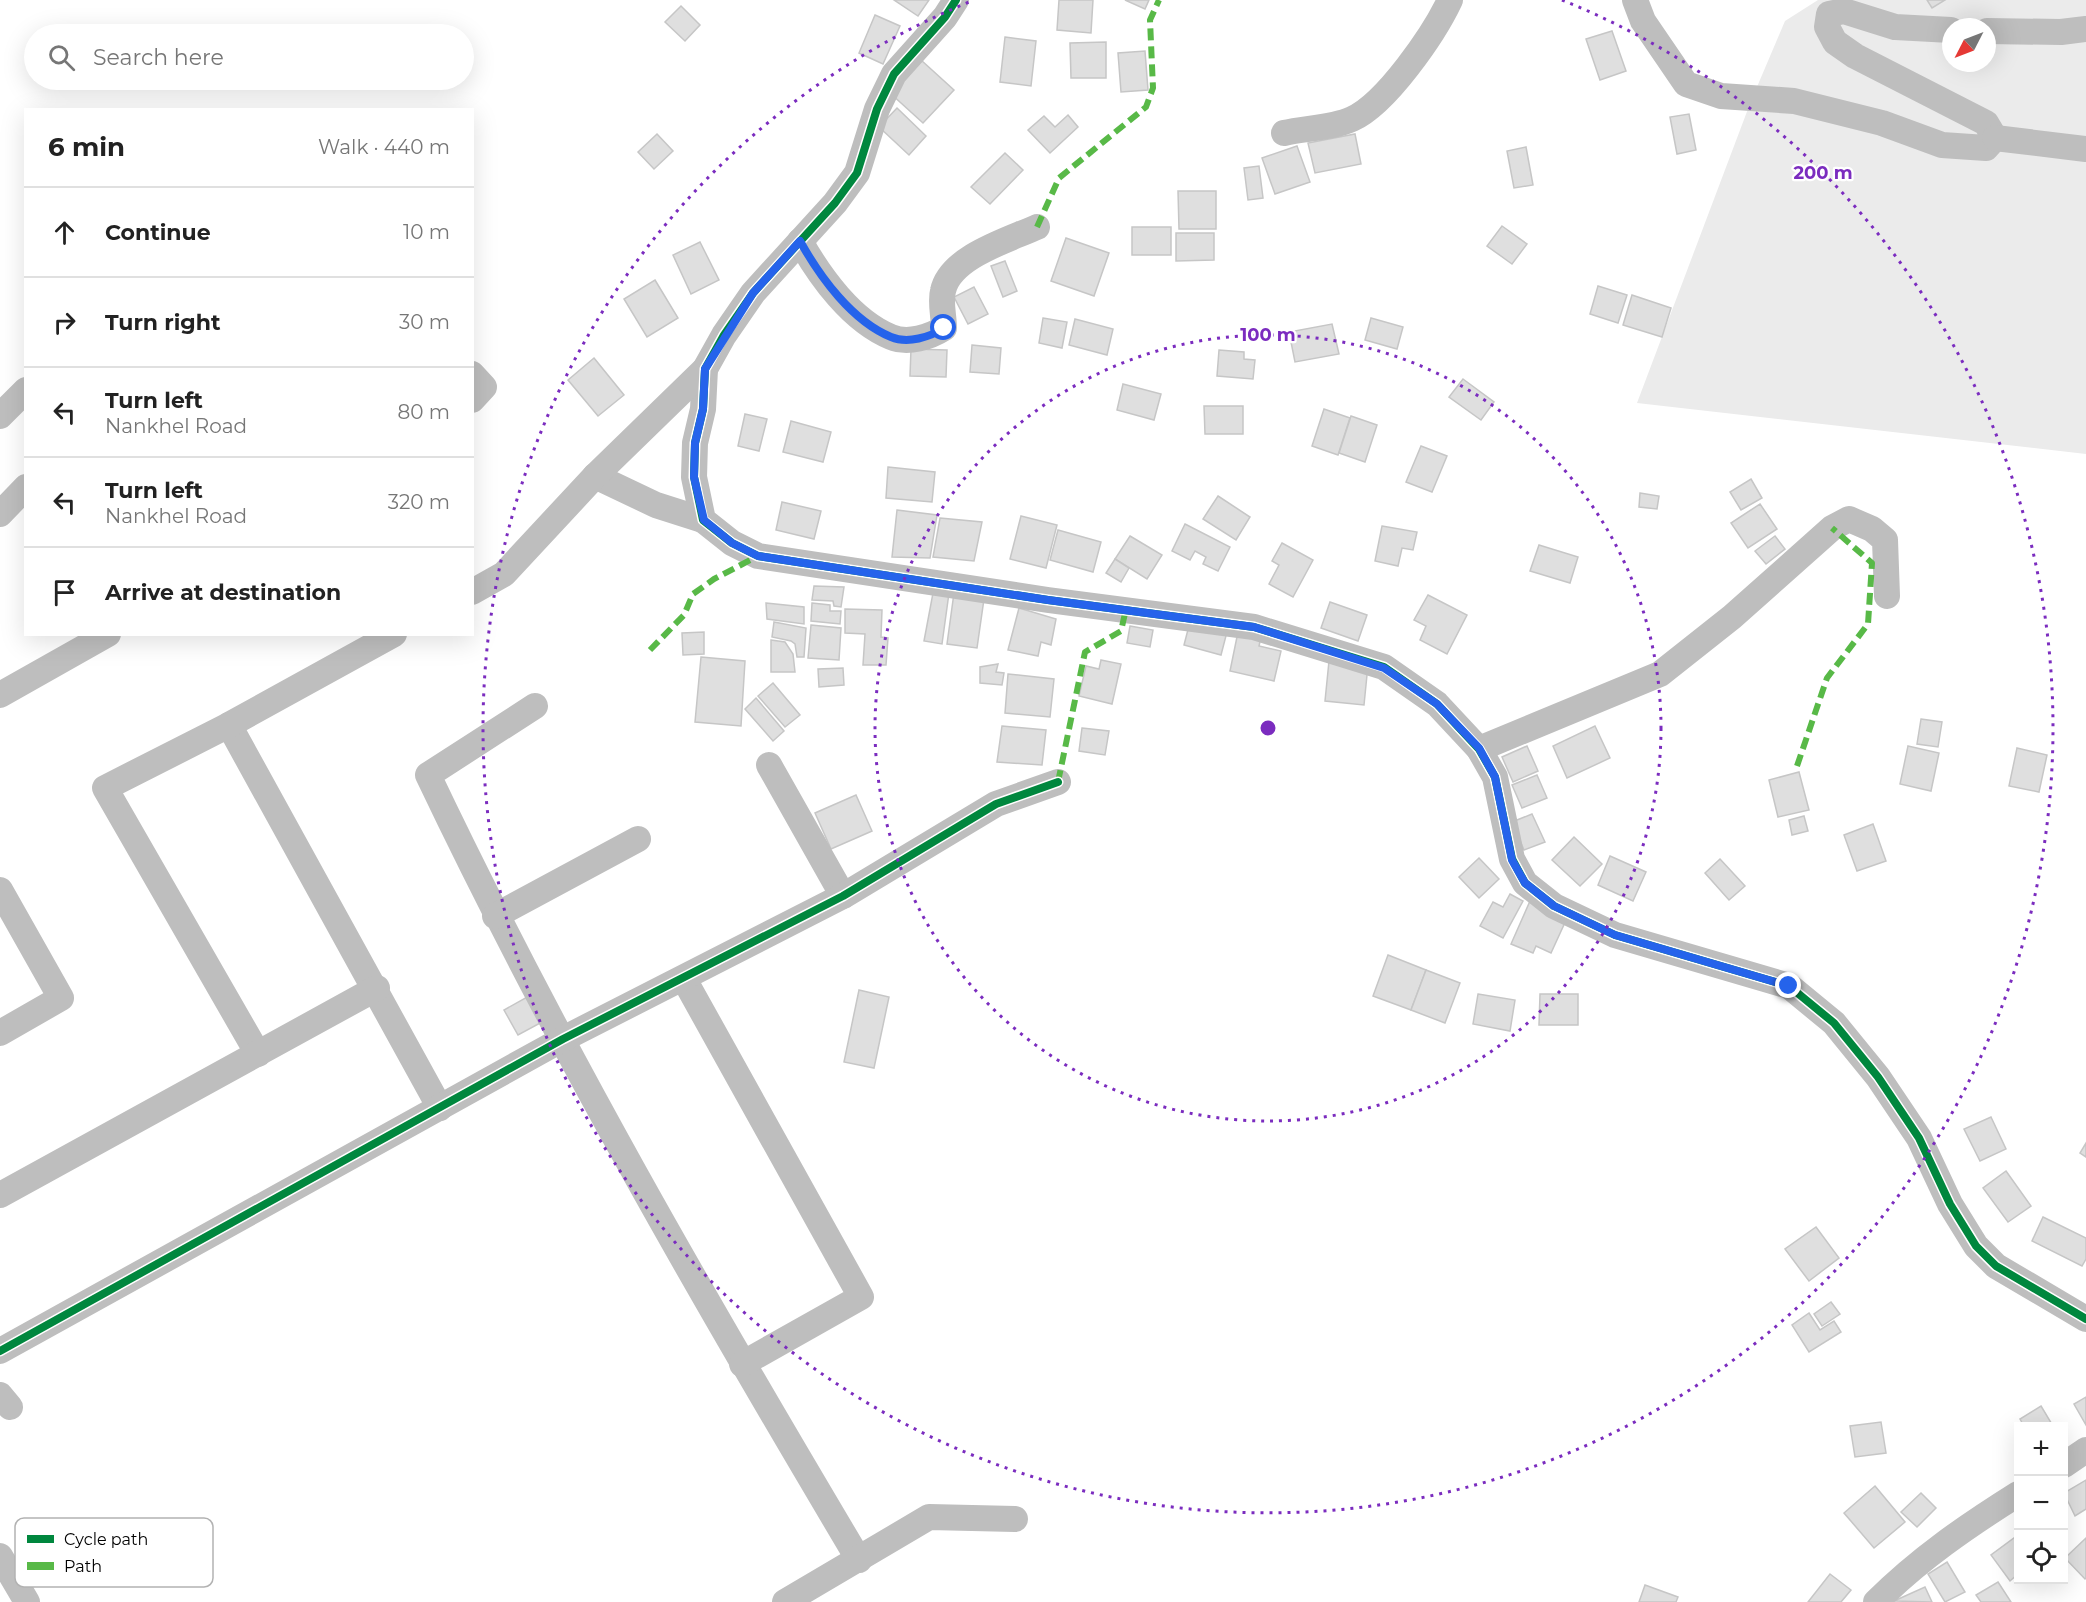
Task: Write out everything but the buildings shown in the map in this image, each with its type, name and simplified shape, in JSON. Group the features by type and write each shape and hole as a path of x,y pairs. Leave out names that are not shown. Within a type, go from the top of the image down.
{"street":[{"path":"474,591 504,574 595,476 705,369 753,293 836,203 857,173 877,109 894,74 945,17 956,0"},
{"path":"1284,132 1352,119 1380,100 1416,55 1450,0"},
{"path":"1635,0 1643,21 1686,84 1721,96 1794,101 1882,123 1942,145 1986,148 1995,138"},
{"path":"1942,30 1895,27 1844,11 1829,14 1827,27 1835,42 1855,56 1986,123 1995,138"},
{"path":"1996,31 2061,32 2086,29"},
{"path":"1995,138 2086,149"},
{"path":"800,241 814,266 858,316 893,338 929,338 944,328 942,291 950,272 977,253 1037,227"},
{"path":"704,520 694,477 695,443 703,409 705,369"},
{"path":"474,377 484,387 474,398"},
{"path":"0,416 24,392"},
{"path":"595,476 656,505 704,520 732,543 758,556 1048,600 1254,627 1384,668 1437,704 1479,748 1495,777 1512,860 1525,883 1554,906 1615,935 1789,986 1834,1023 1878,1077 1919,1138 1950,1204 1976,1246 1996,1266 2086,1319"},
{"path":"0,514 24,489"},
{"path":"1479,748 1660,674 1732,617 1832,528 1849,519 1872,529 1885,540 1887,596"},
{"path":"0,695 104,636"},
{"path":"258,1054 105,789 229,725 390,636"},
{"path":"535,706 428,775 495,916 742,1364 859,1560"},
{"path":"229,725 376,988 440,1108"},
{"path":"770,765 843,896"},
{"path":"0,1351 563,1039 843,896 996,804 1058,782"},
{"path":"495,916 638,839"},
{"path":"0,890 61,999 0,1033"},
{"path":"684,979 861,1297 742,1364"},
{"path":"0,1195 376,988"},
{"path":"2068,1462 2086,1450"},
{"path":"1876,1602 1955,1533 2014,1497"},
{"path":"785,1602 859,1560 929,1516 1015,1519"},
{"path":"2,1565 15,1584"},
{"path":"17,1587 27,1602"}],"shaded area":[{"path":"1818,0 2086,0 2086,454 1637,403 1751,101 1785,21"}],"marked path":[{"path":"1037,227 1059,178 1146,107 1153,88 1150,20 1159,0"},
{"path":"1797,766 1827,678 1868,624 1872,563 1832,528"},
{"path":"650,650 684,615 693,594 714,579 758,556"},
{"path":"1058,782 1085,652 1121,631 1126,609"}],"cycle path":[{"path":"956,0 945,17 894,74 877,109 857,173 835,203 753,293 724,335 705,369 703,409 695,443 694,477 703,520 732,543 758,556 1048,600 1254,627 1384,667 1437,704 1479,749 1495,777 1512,859 1525,883 1554,906 1615,935 1789,986 1834,1023 1878,1077 1919,1138 1950,1204 1976,1246 1996,1266 2086,1319"},
{"path":"0,1351 563,1039 843,896 996,804 1058,782"}],"route":[{"path":"944,328 929,338 893,338 858,316 814,266 800,241 753,293 724,335 705,369 703,409 695,443 694,477 704,520 732,543 758,556 1048,600 1254,627 1384,668 1437,704 1479,748 1495,777 1512,860 1525,883 1554,906 1615,935 1789,986"}]}
